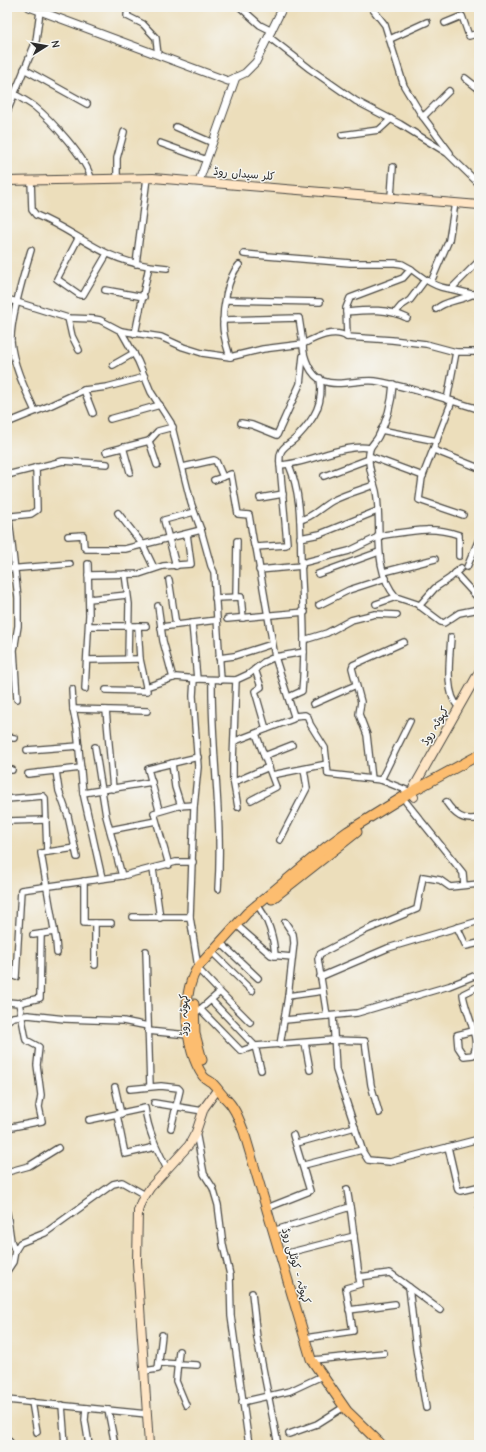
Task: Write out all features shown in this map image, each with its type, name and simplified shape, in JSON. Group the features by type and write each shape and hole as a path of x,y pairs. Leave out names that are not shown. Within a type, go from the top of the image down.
{"main road":[{"name":"کلر سیداں روڈ","path":"7,181 147,178 199,181 479,205"},
{"name":"کہوٹہ روڈ","path":"214,954 224,946 258,906 351,836 406,802 413,794 479,672"},
{"path":"413,794 479,755"},
{"path":"413,794 479,761"},
{"name":"کہوٹہ روڈ","path":"211,1082 204,1078 199,1068 188,1035 187,1017 193,975 200,970 258,906 348,831 413,794"},
{"name":"کہوٹہ روڈ","path":"200,970 196,986 198,1050 211,1082"},
{"name":"کہوٹہ - کوٹلی روڈ","path":"211,1082 231,1105 240,1122 313,1360 322,1376 344,1407 382,1445"},
{"path":"149,1445 137,1261 138,1211 145,1195 185,1150 196,1132 203,1111 217,1090"}],"street":[{"path":"29,7 228,81 245,73 256,62 283,7"},
{"path":"128,7 127,16 143,24 156,38 158,55"},
{"path":"240,7 310,69 356,101 391,119 447,153 479,184"},
{"path":"371,7 382,20 390,39 404,86 423,117 456,162"},
{"path":"7,112 36,41 40,11"},
{"path":"445,23 462,16 469,36 479,33"},
{"path":"390,39 427,22"},
{"path":"24,70 87,104"},
{"path":"199,181 236,77"},
{"path":"466,78 479,89"},
{"path":"423,117 449,91"},
{"path":"14,94 34,106 50,121 86,165 91,178"},
{"path":"342,135 379,130 391,119"},
{"path":"176,127 213,143"},
{"path":"117,178 117,158 124,132"},
{"path":"160,143 207,160"},
{"path":"391,197 393,167"},
{"path":"136,264 147,178"},
{"path":"31,180 32,210 36,215 107,254 136,264 167,268"},
{"path":"431,282 449,240 454,203"},
{"path":"78,239 57,279 80,295 84,295 107,254"},
{"path":"31,250 17,303 11,342 22,383 35,411"},
{"path":"244,254 350,263 402,264 411,269 424,280 444,288 451,288 479,296"},
{"path":"451,288 479,261"},
{"path":"230,357 223,320 226,300 234,270 239,265"},
{"path":"135,334 144,297 149,266"},
{"path":"347,338 346,312 347,303 350,298 403,278 411,269"},
{"path":"396,312 401,306 410,300 424,280"},
{"path":"105,290 144,297"},
{"path":"436,309 444,303 466,298 473,294"},
{"path":"7,299 68,318 100,320 121,331 162,337 183,347 202,353 230,357 270,347 303,344 322,335 344,335 347,338 426,344 456,352 479,352"},
{"path":"226,300 320,302"},
{"path":"346,312 373,310 396,312 407,318"},
{"path":"68,318 72,336 79,350"},
{"path":"223,320 299,318 303,344 300,384 277,435 252,425 241,423"},
{"path":"121,331 134,353 151,392 168,416 173,428 194,512 214,572 221,680"},
{"path":"456,352 450,400 438,441 423,476 419,500 463,515"},
{"path":"113,365 134,353"},
{"path":"303,356 322,381 372,381 393,384 479,409"},
{"path":"7,423 84,390 107,386 145,376"},
{"path":"256,547 286,545 287,543 279,455 283,447 297,437 320,404 320,378"},
{"path":"393,384 388,412 381,430 370,448 369,458 377,511 379,552 386,578 396,597"},
{"path":"84,390 93,413"},
{"path":"110,419 160,405"},
{"path":"106,452 149,441 158,432 173,428"},
{"path":"381,430 438,441"},
{"path":"149,441 157,465"},
{"path":"280,465 289,465 364,446 370,448"},
{"path":"123,447 130,472"},
{"path":"434,450 479,468"},
{"path":"324,476 369,458 423,476"},
{"path":"183,467 214,460 223,477"},
{"path":"7,475 63,461 107,464"},
{"path":"289,465 296,482 300,520 304,612 302,691 289,697"},
{"path":"17,699 15,645 18,618 15,569 9,518 33,513 37,510 36,467"},
{"path":"214,480 231,474 238,514 249,515 254,545 256,547 272,644 294,716"},
{"path":"300,520 307,519 317,510 333,501 374,485"},
{"path":"260,498 283,494"},
{"path":"300,538 320,534 377,511"},
{"path":"176,566 170,538 164,520 194,512"},
{"path":"118,513 143,545 154,568"},
{"path":"259,570 302,564 349,551 378,536 425,529 446,531 459,535 459,556"},
{"path":"68,536 83,535 84,547 86,549 125,549 201,530"},
{"path":"88,574 139,574 154,568 193,563 187,534"},
{"path":"419,606 436,588 464,567 479,539"},
{"path":"236,597 237,541"},
{"path":"318,574 379,552"},
{"path":"384,572 435,559"},
{"path":"7,569 70,564"},
{"path":"85,689 89,626 88,564"},
{"path":"455,573 477,597"},
{"path":"125,574 127,595 128,659"},
{"path":"319,605 349,590 386,578"},
{"path":"169,580 176,625"},
{"path":"89,599 127,595"},
{"path":"376,604 396,597 410,600 441,622 444,622 459,613 474,610 479,607"},
{"path":"215,598 242,598 243,618"},
{"path":"158,606 161,627 173,678"},
{"path":"227,619 304,612"},
{"path":"304,640 327,633 351,620 375,614 397,615"},
{"path":"161,627 217,620"},
{"path":"192,623 195,679 193,696 198,757 194,805 190,917 200,970 250,1022"},
{"path":"89,626 146,626"},
{"path":"106,690 146,691 140,659 138,626"},
{"path":"450,637 449,686 454,703 459,707"},
{"path":"372,779 366,736 359,714 361,702 352,668 353,665 404,642"},
{"path":"219,658 234,656 272,644"},
{"path":"7,645 15,645"},
{"path":"146,687 173,678 236,680 249,674 275,657 304,652"},
{"path":"87,660 140,659"},
{"path":"255,669 261,687 255,692 266,730"},
{"path":"212,680 212,719 220,830 218,889"},
{"path":"236,680 234,707 235,741 233,761 234,782 238,807"},
{"path":"313,704 356,685"},
{"path":"72,689 83,794 102,878"},
{"path":"73,709 147,711"},
{"path":"106,710 112,789"},
{"path":"235,741 293,719 294,716 305,715 308,717 310,724 325,748 328,774 381,780 413,794"},
{"path":"381,780 410,721"},
{"path":"251,800 276,787 256,734"},
{"path":"7,737 14,738"},
{"path":"264,756 292,745"},
{"path":"27,750 79,746"},
{"path":"95,747 110,830 122,876"},
{"path":"159,810 148,769 198,757"},
{"path":"172,764 175,787 181,806"},
{"path":"272,775 326,764"},
{"path":"28,774 81,768"},
{"path":"234,782 269,768"},
{"path":"280,840 307,788 304,769"},
{"path":"56,770 59,791 68,816 77,857"},
{"path":"83,794 152,782"},
{"path":"7,799 43,796 45,798 47,852"},
{"path":"406,802 463,873 464,886"},
{"path":"446,802 453,812 461,818 470,820 479,818"},
{"path":"168,864 154,813 159,810 194,805"},
{"path":"7,821 46,820"},
{"path":"110,830 156,821"},
{"path":"56,953 41,853 75,848"},
{"path":"16,977 20,892 122,876 154,869 168,864 193,862"},
{"path":"154,869 160,918"},
{"path":"479,884 450,887 440,880 423,877 417,909 366,930 320,954 318,959 320,977 330,1016 336,1070 362,1150 368,1160 390,1162 479,1139"},
{"path":"84,881 84,923 111,924"},
{"path":"258,906 271,932 275,956"},
{"path":"133,918 190,917"},
{"path":"320,977 388,948 479,921"},
{"path":"280,1045 288,996 293,934 285,922"},
{"path":"95,923 95,965"},
{"path":"458,927 466,946 479,943"},
{"path":"240,928 271,955 292,957"},
{"path":"33,935 54,932"},
{"path":"7,1002 19,1003 40,998 41,934"},
{"path":"224,946 258,978"},
{"path":"146,951 150,1086"},
{"path":"214,954 252,991"},
{"path":"285,1020 357,1013 449,986 479,974"},
{"path":"473,1031 456,1035 458,1047 464,1056 470,1056 475,1052 473,1031 463,994 479,986"},
{"path":"288,996 323,991"},
{"path":"220,992 197,1012 242,1051 255,1046 333,1040 365,1041 371,1085 379,1113"},
{"path":"211,1000 255,1046 261,1070"},
{"path":"7,1128 42,1121 39,1107 41,1095 37,1065 39,1047 26,1040 19,1003"},
{"path":"7,1021 13,1017 22,1015 65,1019 123,1021 148,1028 188,1035"},
{"path":"305,1042 310,1070"},
{"path":"130,1090 150,1086 178,1088 180,1090 171,1128"},
{"path":"115,1087 125,1154 155,1147"},
{"path":"154,1103 203,1111"},
{"path":"89,1120 145,1108 148,1126 155,1147 167,1169"},
{"path":"297,1143 355,1127"},
{"path":"196,1132 204,1174 213,1188 218,1205 223,1245 230,1276 231,1316 249,1445"},
{"path":"267,1208 309,1193 304,1165 293,1135"},
{"path":"448,1147 458,1190 479,1189 479,1205"},
{"path":"7,1172 29,1166 58,1148"},
{"path":"304,1165 362,1150"},
{"path":"7,1271 13,1262 15,1251 20,1243 45,1233 117,1182 122,1182 145,1195"},
{"path":"305,1338 353,1331 346,1288 360,1284 347,1189"},
{"path":"274,1231 350,1207"},
{"path":"7,1214 11,1241 15,1251"},
{"path":"280,1255 354,1236"},
{"path":"359,1276 390,1273 440,1310"},
{"path":"409,1287 416,1349 426,1408"},
{"path":"252,1293 257,1338 278,1445"},
{"path":"350,1310 395,1304"},
{"path":"144,1371 158,1369 162,1335"},
{"path":"178,1351 176,1381 186,1405"},
{"path":"313,1360 384,1353"},
{"path":"159,1363 197,1365"},
{"path":"242,1402 301,1387 322,1376"},
{"path":"7,1400 147,1414"},
{"path":"32,1402 37,1432"},
{"path":"62,1405 65,1445"},
{"path":"289,1434 317,1424 344,1407"},
{"path":"86,1408 84,1420 88,1445"},
{"path":"108,1410 115,1445"},
{"path":"7,1438 12,1445"}]}
